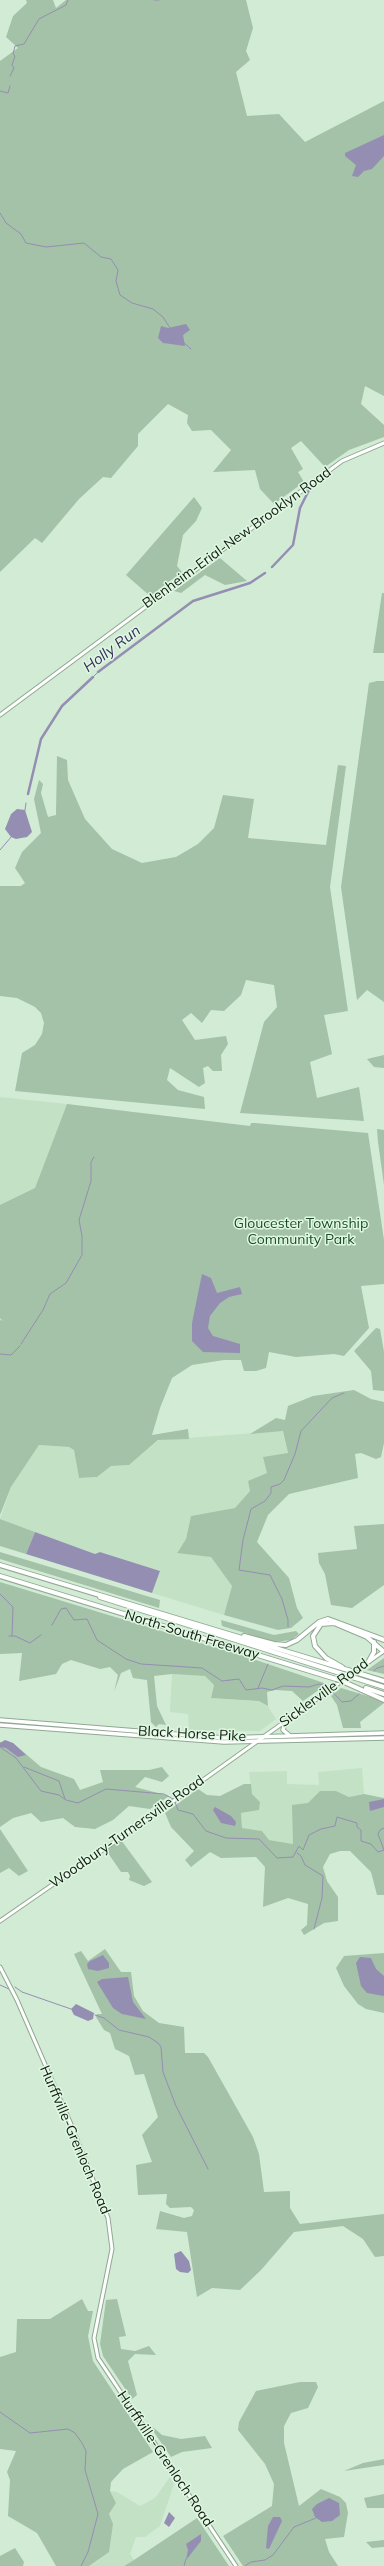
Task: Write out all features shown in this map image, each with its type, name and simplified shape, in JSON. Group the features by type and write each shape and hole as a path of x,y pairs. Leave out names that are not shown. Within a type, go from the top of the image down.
{"highway":[{"name":"North-South Freeway","path":"0,1565 384,1681"},
{"name":"North-South Freeway","path":"0,1576 384,1693"},
{"path":"46,1580 384,1687"},
{"path":"201,1626 274,1644 286,1645 297,1640 319,1622 328,1619 383,1640"},
{"path":"348,1670 326,1658 318,1650 313,1636 317,1627 327,1622 334,1623 367,1636 384,1651"},
{"path":"369,1661 374,1652 373,1642"},
{"path":"344,1682 384,1700"}],"main road":[{"name":"Blenheim-Erial-New Brooklyn Road","path":"0,715 342,461 384,443"},
{"name":"Sicklerville Road","path":"254,1743 384,1651"},
{"name":"Black Horse Pike","path":"0,1720 204,1737 264,1737 384,1733"},
{"path":"285,1722 284,1730 292,1736"},
{"name":"Black Horse Pike","path":"0,1725 182,1740 254,1743 384,1738"},
{"path":"375,1733 375,1738"},
{"path":"336,1734 337,1739"},
{"name":"Woodbury-Turnersville Road","path":"0,1921 174,1801 254,1743"},
{"name":"Hurffville-Grenloch Road","path":"0,1967 14,1994 70,2122 108,2218 112,2249 95,2333 96,2351 102,2365 236,2566"}],"shaded area":[{"path":"384,135 384,156 372,169 364,171 358,177 352,176 356,165 345,156 345,153"},
{"path":"186,324 190,330 183,335 185,346 163,343 158,338 161,326 168,328"},
{"path":"17,809 25,810 32,832 27,837 16,839 11,837 5,829 11,814"},
{"path":"0,1097 67,1104 35,1188 5,1323 0,1320"},
{"path":"202,1274 211,1278 217,1293 240,1287 242,1294 229,1297 220,1303 210,1316 208,1328 213,1336 240,1344 240,1353 203,1352 192,1341 192,1323"},
{"path":"283,1431 288,1454 267,1473 235,1508 191,1516 186,1539 177,1552 211,1557 232,1586 224,1615 152,1593 160,1571 101,1552 95,1554 0,1519 11,1487 39,1445 69,1447 74,1450 79,1478 97,1477 111,1466 129,1465 159,1440"},
{"path":"35,1532 95,1554 100,1552 160,1571 152,1593 26,1554"},
{"path":"172,1674 205,1676 214,1685 211,1698 259,1701 268,1706 276,1719 260,1731 189,1730 188,1714 170,1712"},
{"path":"5,1740 13,1743 26,1755 18,1757 6,1748 0,1747 0,1743"},
{"path":"362,1768 364,1794 349,1797 336,1791 293,1844 269,1840 262,1831 242,1828 241,1813 259,1810 260,1802 252,1794 249,1772 287,1771 287,1784 319,1785 318,1772"},
{"path":"384,1799 384,1807 370,1811 369,1802"},
{"path":"215,1807 231,1816 236,1822 235,1826 221,1823 213,1810"},
{"path":"103,1955 109,1963 109,1968 98,1971 88,1969 87,1964 90,1961"},
{"path":"360,1957 371,1958 376,1969 384,1976 384,1996 367,1993 361,1986 356,1963"},
{"path":"128,1977 133,2002 146,2019 122,2014 113,2008 97,1982 102,1979"},
{"path":"76,2004 94,2013 93,2019 88,2021 74,2015 71,2009"},
{"path":"181,2251 189,2261 191,2270 188,2273 180,2272 176,2269 174,2254"},
{"path":"170,2477 174,2484 160,2526 145,2537 136,2537 130,2554 134,2560 124,2566 89,2566 109,2552 109,2514 116,2503 110,2491 117,2492 140,2506 155,2498"},
{"path":"329,2498 339,2503 340,2515 332,2521 322,2522 315,2517 312,2509 317,2504"},
{"path":"169,2512 175,2518 169,2527 164,2523"},
{"path":"273,2517 280,2517 282,2521 269,2549 266,2548 268,2526"},
{"path":"201,2534 201,2541 186,2560 188,2550 186,2544"}],"green space":[{"path":"26,0 53,0 56,8 66,0 246,0 253,28 246,51 250,60 236,72 247,116 279,114 305,142 384,101 384,396 365,386 361,404 384,425 384,437 349,450 325,467 301,441 291,448 303,469 298,472 304,482 274,504 260,489 255,470 213,472 231,450 211,430 192,431 187,423 188,415 168,404 138,434 138,446 111,478 103,477 79,499 42,543 35,538 0,572 0,61 18,48 6,37 13,16 27,3"},
{"path":"194,497 202,508 196,521 183,535 177,566 182,572 150,596 126,575"},
{"path":"220,558 247,581 225,585 205,575 181,593 174,591"},
{"path":"382,593 384,593 384,653 373,653"},
{"path":"384,681 384,1002 367,990 357,1000 341,887 369,683"},
{"path":"57,756 67,760 68,780 85,819 112,849 142,863 176,857 198,844 214,828 223,795 254,799 248,838 326,845 338,765 346,766 330,887 348,1011 324,1015 332,1054 310,1062 317,1098 359,1087 364,1121 240,1113 264,1022 277,1007 274,985 246,980 241,995 224,1011 211,1010 202,1023 191,1013 182,1020 195,1040 226,1036 228,1044 221,1055 222,1071 213,1071 208,1066 203,1068 205,1083 199,1087 170,1068 167,1080 178,1090 204,1097 205,1109 15,1091 22,1053 35,1045 42,1034 44,1023 41,1013 35,1007 17,998 0,996 0,886 21,886 25,883 15,868 22,852 41,833 34,799 39,780 43,784 41,793 48,817 56,815"},
{"path":"384,1055 384,1068 374,1067 367,1059"},
{"name":"Gloucester Township Community Park","path":"67,1104 250,1126 251,1123 255,1123 368,1133 384,1240 384,1284 361,1286 369,1328 344,1356 334,1354 296,1357 269,1352 266,1368 256,1371 244,1371 241,1360 224,1360 192,1365 172,1378 160,1408 152,1435 188,1429 189,1439 158,1440 129,1465 111,1466 97,1477 79,1478 74,1450 69,1447 39,1445 11,1487 0,1515 0,1320 3,1321 0,1318 0,1205 35,1188"},
{"path":"377,1129 384,1130 384,1185 378,1142"},
{"path":"376,1328 380,1329 384,1352 384,1391 373,1390 371,1371 354,1351"},
{"path":"354,1390 371,1399 384,1402 384,1443 381,1457 376,1459 361,1453 355,1454 358,1478 289,1494 268,1515 257,1542 289,1578 297,1608 303,1618 291,1628 278,1630 224,1615 232,1586 211,1557 177,1553 186,1539 191,1516 235,1508 250,1491 248,1481 267,1473 263,1457 288,1453 283,1431 250,1434 276,1418 285,1420 288,1406 313,1396"},
{"path":"0,1519 35,1532 26,1554 0,1546"},
{"path":"384,1524 384,1585 352,1608 331,1605 325,1574 319,1563 318,1553 357,1549 354,1526"},
{"path":"0,1552 160,1600 159,1608 0,1559"},
{"path":"0,1582 250,1658 327,1684 303,1701 292,1691 275,1690 267,1692 268,1706 259,1701 211,1698 214,1685 205,1676 172,1674 154,1676 157,1706 166,1725 159,1724 156,1727 151,1722 147,1680 133,1678 130,1669 121,1673 114,1692 118,1675 110,1667 100,1669 71,1660 62,1664 56,1674 19,1681 22,1653 0,1654"},
{"path":"221,1620 274,1635 296,1631 299,1634 291,1640 274,1642 222,1626"},
{"path":"384,1658 384,1674 367,1670"},
{"path":"341,1688 384,1701 384,1703 360,1722 361,1728 343,1728 337,1705 331,1696"},
{"path":"0,1742 13,1743 41,1767 74,1779 80,1790 103,1782 100,1770 149,1770 162,1767 169,1776 162,1782 145,1777 135,1787 169,1796 150,1809 129,1806 113,1820 95,1829 75,1827 63,1818 41,1822 31,1813 13,1818 0,1827"},
{"path":"244,1784 251,1784 252,1794 260,1802 259,1810 241,1813 242,1828 262,1831 269,1840 293,1844 292,1805 308,1803 320,1791 336,1791 349,1797 364,1794 384,1798 384,1895 377,1895 371,1872 350,1851 340,1851 330,1854 323,1867 327,1881 338,1897 338,1921 324,1923 304,1935 301,1930 307,1925 308,1904 288,1898 263,1907 265,1867 256,1857 221,1858 210,1852 191,1867 185,1860 194,1851 171,1827 165,1813 198,1789 207,1795 220,1796"},
{"path":"0,1829 28,1871 19,1876 9,1868 0,1873"},
{"path":"121,1840 152,1882 144,1886 129,1880 130,1876 128,1872 121,1872 106,1850"},
{"path":"105,1949 121,1972 131,1972 134,1996 143,2011 159,2023 184,2027 185,2053 204,2053 208,2057 253,2137 259,2154 264,2192 290,2191 290,2208 300,2224 384,2214 384,2256 375,2257 363,2239 343,2226 294,2232 261,2270 240,2290 212,2288 197,2297 187,2232 156,2229 160,2211 184,2218 192,2216 194,2210 191,2207 170,2208 166,2204 167,2194 138,2195 136,2165 152,2162 142,2135 158,2117 144,2074 135,2075 129,2056 115,2049 110,2033 104,2030 96,2017 97,2014 102,2014 74,1954 81,1951 88,1961"},
{"path":"384,1953 384,2013 366,2009 358,2004 344,1986 336,1968 344,1956"},
{"path":"82,2299 88,2311 93,2311 88,2336 93,2361 153,2452 123,2469 111,2482 110,2491 116,2503 109,2514 113,2524 109,2552 89,2566 56,2566 37,2533 8,2516 10,2480 7,2472 16,2451 0,2449 0,2357 16,2352 17,2319 50,2319"},
{"path":"117,2299 126,2336 119,2337 121,2349 135,2351 149,2346 156,2355 135,2354 128,2361 137,2395 132,2399 103,2356 100,2344 106,2300"},
{"path":"300,2382 316,2382 318,2387 308,2408 291,2413 284,2426 284,2443 299,2506 321,2489 340,2497 346,2503 348,2513 344,2537 325,2539 329,2552 338,2566 243,2566 223,2536 272,2506 274,2484 265,2464 238,2430 239,2422 256,2391"},
{"path":"147,2422 162,2435 181,2439 205,2436 212,2448 182,2452 171,2457"},
{"path":"384,2459 384,2465 344,2471 363,2463"},
{"path":"384,2494 384,2508 367,2508 364,2498"},
{"path":"197,2518 229,2566 124,2566 134,2560"},
{"path":"384,2540 384,2547 372,2548 366,2542"},
{"path":"15,2548 24,2562 23,2566 0,2566 0,2556"}],"waterway":[{"path":"10,76 14,68 12,65 15,56 13,54 15,46 24,44 39,19 66,5 68,0"},
{"path":"154,0 159,0"},
{"path":"0,91 8,93 10,86"},
{"path":"0,213 6,223 21,234 26,243 46,247 84,243 101,257 111,259 118,270 116,281 120,295 132,303 153,309 163,317 170,328"},
{"path":"182,341 191,349"},
{"name":"Holly Run","path":"272,567 293,545 300,508 309,490"},
{"name":"Holly Run","path":"98,672 193,601 250,583 265,573"},
{"name":"Holly Run","path":"93,677 98,672"},
{"name":"Holly Run","path":"28,794 41,739 62,706 93,677"},
{"name":"Holly Run","path":"25,810 26,803"},
{"name":"Holly Run","path":"0,850 12,836"},
{"path":"21,1344 43,1310 50,1294 66,1283 82,1255 82,1236 79,1220 91,1181 91,1162 94,1157"},
{"path":"0,1354 11,1355 20,1346"},
{"path":"288,1627 288,1620 282,1599 270,1575 239,1570 243,1540 251,1509 265,1501 271,1493 271,1487 280,1484 284,1480 295,1454 301,1431 332,1398 344,1393"},
{"name":"Holly Run","path":"0,1594 13,1607 12,1636"},
{"path":"52,1625 61,1609 66,1608 74,1620 87,1619 97,1640 126,1659 141,1664 202,1668 222,1681 239,1679 246,1690 262,1688 272,1690 283,1686 309,1687 319,1684 327,1686 342,1702 351,1701 359,1694"},
{"path":"9,1636 15,1636 30,1643 41,1635"},
{"path":"258,1688 268,1664"},
{"path":"374,1671 377,1668 384,1666"},
{"path":"0,1747 16,1758 41,1791 59,1795 66,1800 78,1803 106,1789 164,1794 173,1799"},
{"path":"24,1767 59,1781 65,1799"},
{"path":"175,1802 178,1810 193,1814 206,1831 226,1838 259,1839 277,1858 293,1857 299,1846 303,1850 309,1835 321,1829 335,1826 337,1817 357,1823 357,1827 361,1830 361,1841 371,1844 378,1852 384,1850 378,1834 380,1830 384,1828"},
{"path":"297,1853 301,1856 305,1865 323,1876 322,1898 314,1929"},
{"path":"0,1985 9,1989"},
{"path":"15,1987 22,1992 71,2009"},
{"path":"95,2015 104,2018 119,2030 149,2037 161,2047 163,2072 176,2106 208,2169"},
{"path":"0,2412 30,2433 68,2429 75,2433 82,2443 86,2451 85,2470 98,2514 88,2552 81,2566"},
{"path":"245,2566 251,2562 265,2560 273,2555 294,2527 316,2518"},
{"path":"184,2566 186,2559"}]}
